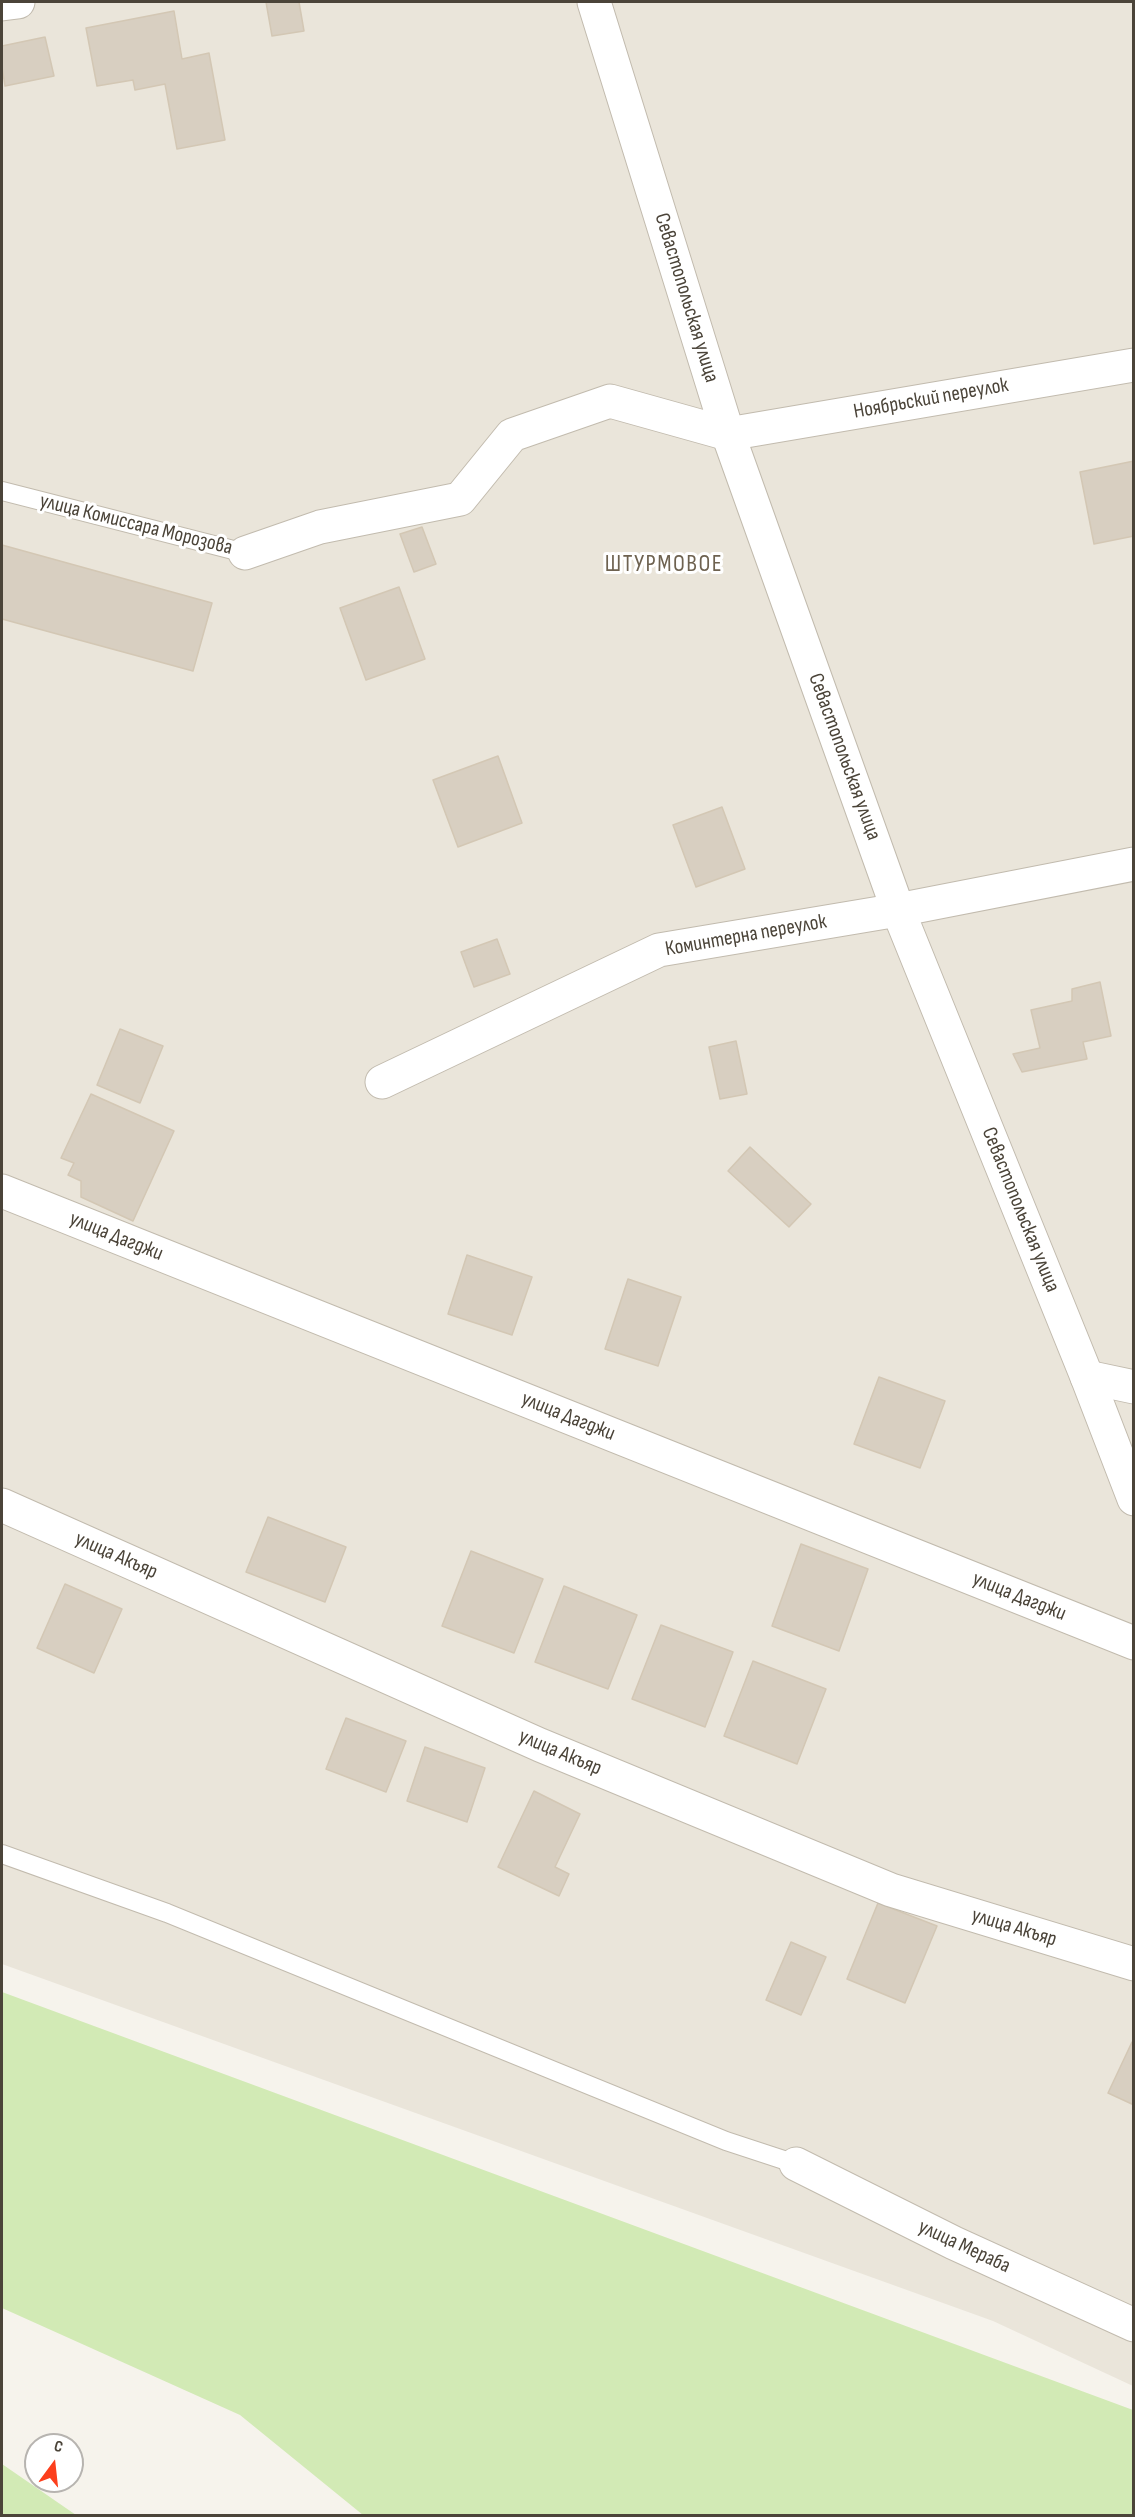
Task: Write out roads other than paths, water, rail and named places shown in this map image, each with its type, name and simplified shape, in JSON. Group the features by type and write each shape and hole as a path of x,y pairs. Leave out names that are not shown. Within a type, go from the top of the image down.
{"street":[{"path":"2,4 18,2"},
{"name":"Севастопольская улица","path":"594,2 728,434 898,910 1134,1499"},
{"name":"Ноябрьский переулок","path":"728,434 1134,364"},
{"name":"улица Комиссара Морозова","path":"246,553 320,527 460,499 512,435 610,401 728,434"},
{"name":"Коминтерна переулок","path":"382,1082 659,950 898,910 1134,864"},
{"name":"улица Дагджи","path":"2,1191 1134,1643"},
{"path":"1087,1377 1134,1387"},
{"name":"улица Акъяр","path":"2,1505 540,1745 891,1890 1134,1964"},
{"name":"улица Мераба","path":"796,2164 954,2243 1134,2325"}],"lane":[{"name":"улица Комиссара Морозова","path":"2,491 246,553"},
{"path":"2,1854 167,1913 726,2141 796,2164"}],"district":[{"name":"ШТУРМОВОЕ","path":"664,565"}]}
